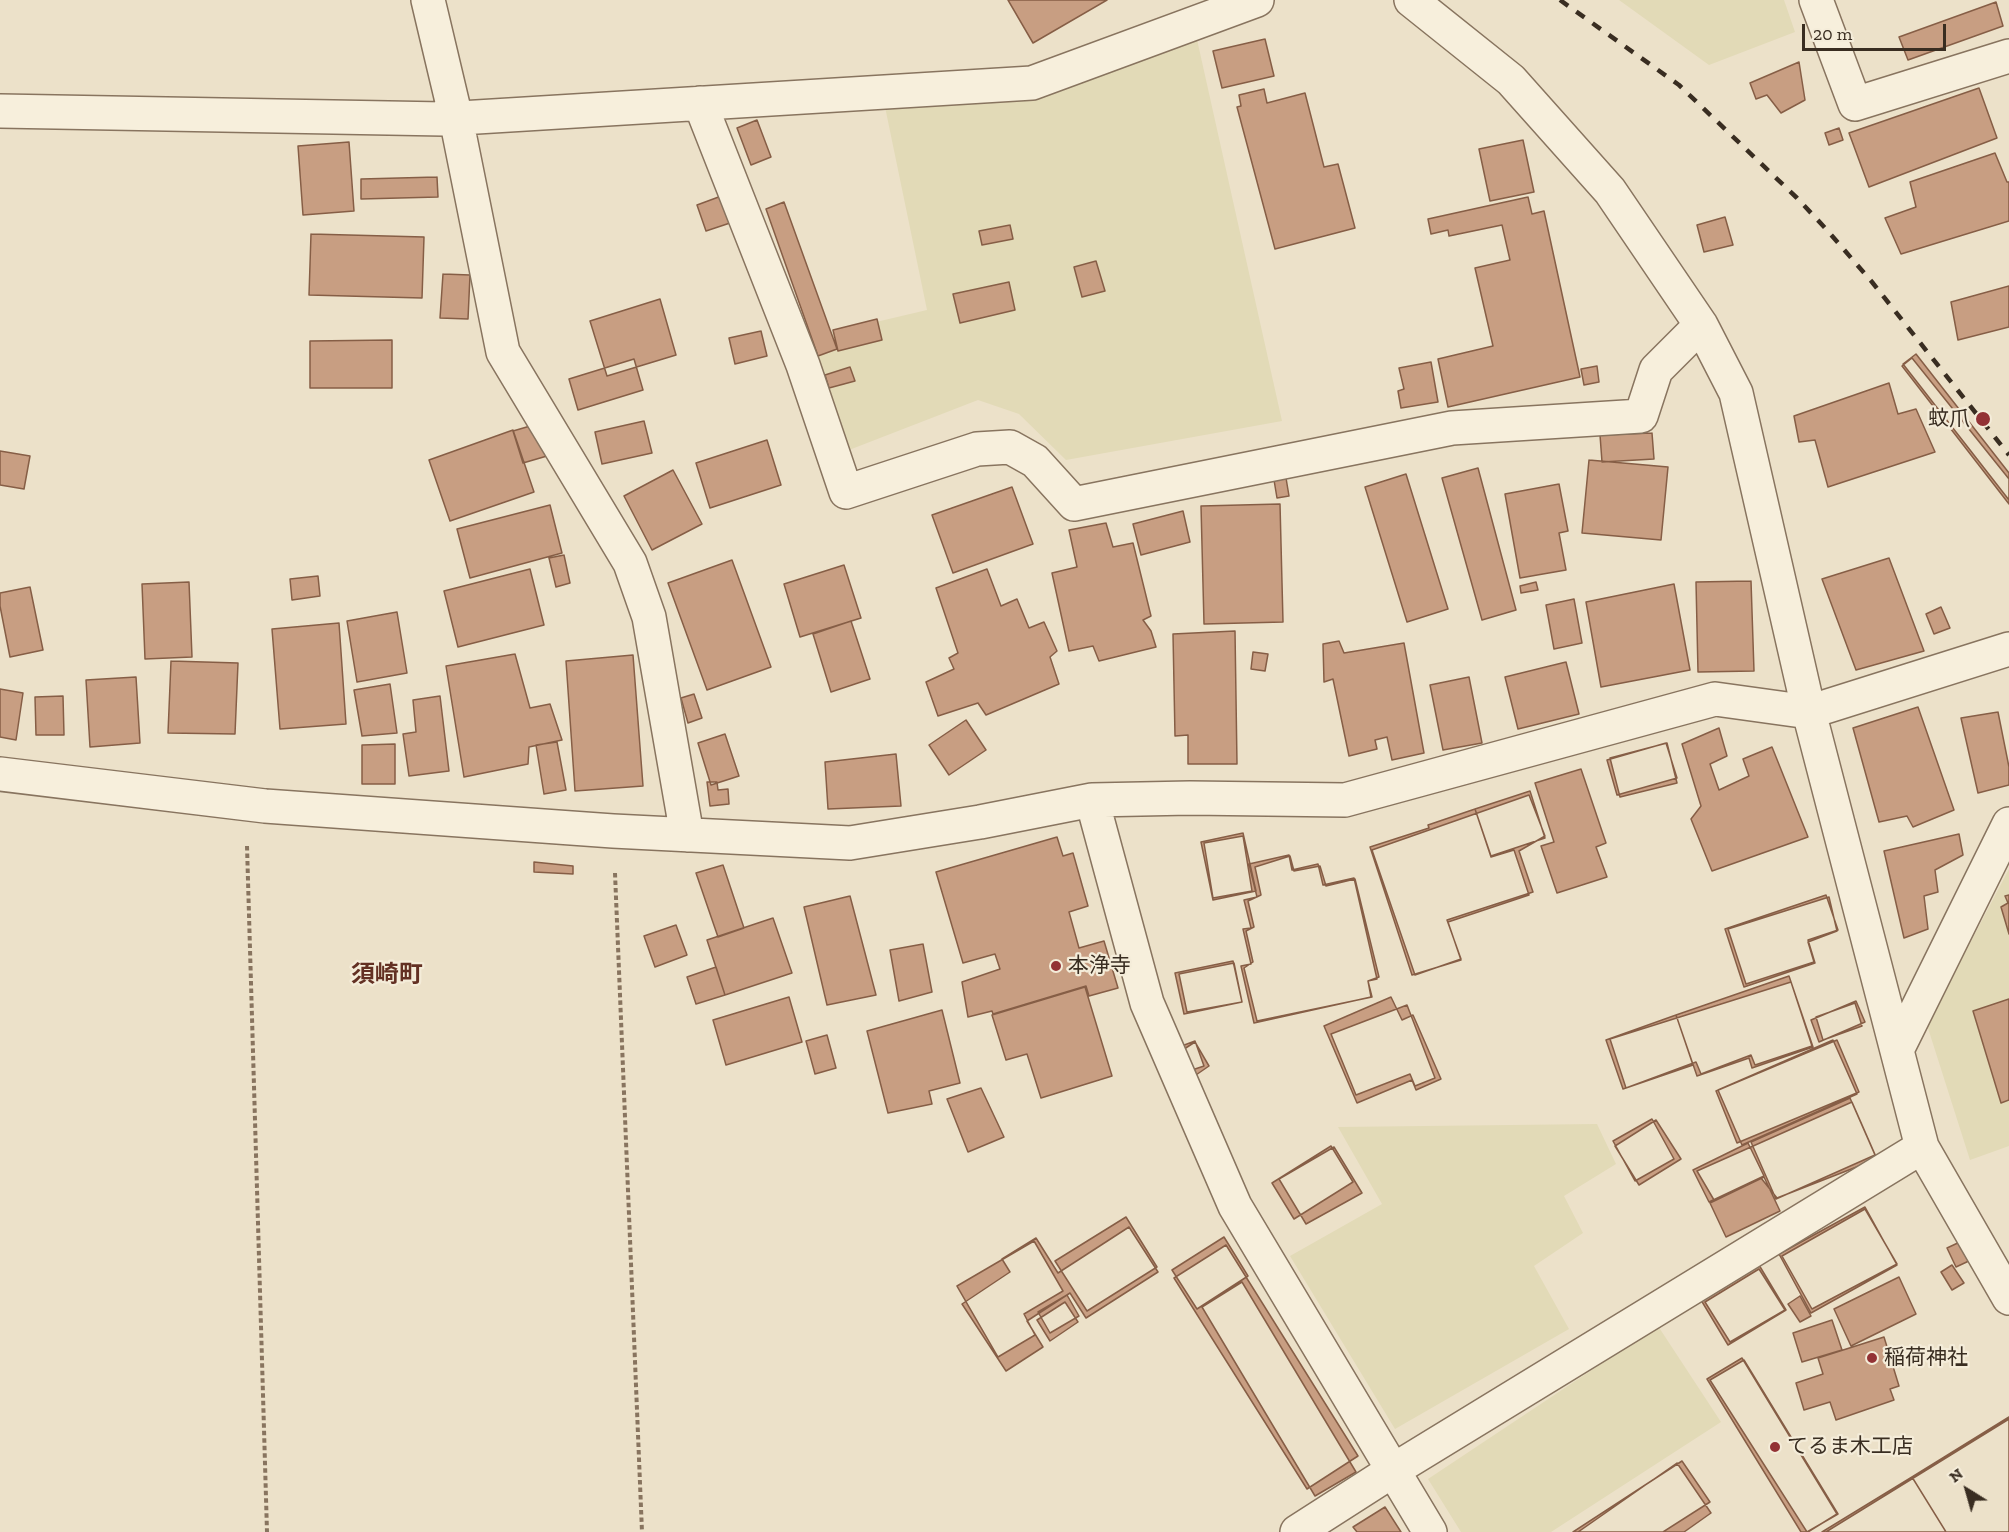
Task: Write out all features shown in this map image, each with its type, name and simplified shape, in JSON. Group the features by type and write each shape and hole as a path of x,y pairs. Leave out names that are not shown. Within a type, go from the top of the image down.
{"street":[{"path":"428,0 456,118 503,352 630,563 649,617 687,835"},
{"path":"0,111 456,118 1032,83 1257,0"},
{"path":"1412,0 1511,80 1610,191 1701,325 1736,393 1809,712 1922,1148 2009,1299"},
{"path":"1816,0 1856,104 2009,56"},
{"path":"700,103 803,365 846,492 977,449 1010,447 1035,461 1074,504 1452,428 1641,416 1656,370 1701,325"},
{"path":"0,774 245,803 613,831 850,843 980,822 1092,800 1190,798 1346,800 1715,699 1809,712 2009,649"},
{"path":"1092,800 1147,1003 1235,1206 1430,1532"},
{"path":"1897,1050 2009,824"},
{"path":"1297,1532 1392,1471 1922,1148"}],"path":[{"path":"245,803 267,1532"},
{"path":"613,831 642,1532"}],"shaded area":[{"path":"1619,0 1784,0 1795,32 1709,65"},
{"path":"1196,35 1282,421 1066,460 1019,414 978,400 849,450 808,338 927,310 884,102 1058,91"},
{"path":"2009,869 2009,1146 1970,1160 1927,1025"},
{"path":"1597,1124 1616,1164 1564,1196 1583,1233 1534,1266 1569,1329 1395,1429 1290,1256 1382,1204 1338,1127"},
{"path":"1658,1326 1721,1422 1551,1532 1461,1532 1428,1479"}],"building":[{"path":"1008,0 1107,0 1033,43"},
{"path":"1996,2 2003,26 1908,60 1899,37"},
{"path":"1265,39 1274,76 1222,88 1213,51"},
{"path":"1799,62 1805,100 1781,113 1767,95 1756,99 1750,83"},
{"path":"1979,88 1997,138 1869,187 1849,133"},
{"path":"1264,89 1267,103 1305,93 1324,167 1338,164 1355,228 1275,249 1237,107 1241,106 1239,95"},
{"path":"757,120 771,157 751,165 737,128"},
{"path":"1839,128 1843,140 1829,145 1825,133"},
{"path":"1523,140 1534,192 1490,201 1479,149"},
{"path":"349,142 354,211 303,215 298,146"},
{"path":"1995,153 2007,182 2009,182 2009,221 1901,254 1885,218 1916,207 1910,182"},
{"path":"437,177 438,197 361,199 361,179"},
{"path":"724,195 733,222 706,231 697,205"},
{"path":"1528,197 1532,214 1544,211 1580,377 1448,407 1438,359 1493,346 1475,268 1510,260 1502,225 1449,236 1448,230 1431,234 1428,219"},
{"path":"784,202 837,349 818,356 766,209"},
{"path":"1725,217 1733,245 1704,252 1697,225"},
{"path":"1010,225 1013,239 982,245 979,231"},
{"path":"311,234 424,237 422,298 309,295"},
{"path":"1096,261 1105,291 1082,297 1074,267"},
{"path":"443,274 470,275 468,319 440,318"},
{"path":"1009,282 1015,310 960,323 953,294"},
{"path":"2009,286 2009,327 1958,340 1951,302"},
{"path":"660,299 676,355 607,376 590,321"},
{"path":"877,319 882,340 838,351 833,330"},
{"path":"761,331 767,356 735,364 729,338"},
{"path":"392,340 392,388 310,388 310,341"},
{"path":"1916,354 2009,473 2009,500 1903,364"},
{"path":"1912,358 2009,479 2009,504 1902,366"},
{"path":"634,359 643,390 578,410 569,379"},
{"path":"1431,362 1438,402 1401,408 1398,391 1404,389 1399,368"},
{"path":"1597,366 1599,382 1584,385 1581,369"},
{"path":"850,367 855,381 829,388 825,375"},
{"path":"1889,383 1898,414 1916,409 1935,452 1828,487 1815,440 1799,442 1794,416"},
{"path":"644,421 652,453 602,464 595,432"},
{"path":"537,424 547,456 523,463 513,431"},
{"path":"513,430 534,492 450,521 429,460"},
{"path":"1652,433 1654,459 1602,462 1600,435"},
{"path":"767,440 781,485 710,508 696,463"},
{"path":"0,451 30,456 24,489 0,485"},
{"path":"1589,460 1668,467 1661,540 1582,533"},
{"path":"1478,468 1516,610 1482,620 1442,478"},
{"path":"673,470 702,524 652,550 624,496"},
{"path":"1406,474 1448,609 1407,622 1365,487"},
{"path":"1286,478 1289,496 1277,498 1274,480"},
{"path":"1559,484 1568,531 1559,533 1566,570 1520,578 1505,494"},
{"path":"1012,487 1033,544 953,573 932,515"},
{"path":"1280,504 1283,622 1204,624 1201,506"},
{"path":"550,505 562,553 470,578 457,529"},
{"path":"1183,511 1190,542 1141,555 1133,524"},
{"path":"1106,523 1113,547 1133,543 1151,616 1143,620 1151,631 1156,647 1099,661 1093,646 1069,651 1052,573 1077,567 1069,530"},
{"path":"564,555 570,583 556,587 549,558"},
{"path":"1889,558 1924,651 1856,670 1822,579"},
{"path":"732,560 771,667 707,690 668,583"},
{"path":"844,565 861,618 800,637 784,584"},
{"path":"530,569 544,625 458,647 444,591"},
{"path":"987,569 1001,606 1017,599 1029,628 1044,622 1057,651 1050,657 1059,684 986,715 978,703 938,716 926,682 954,669 949,658 958,653 936,588"},
{"path":"318,576 320,596 292,600 290,579"},
{"path":"1751,581 1754,671 1698,672 1696,582"},
{"path":"189,582 192,657 145,659 142,584"},
{"path":"1536,582 1538,590 1521,593 1520,586"},
{"path":"1674,584 1690,670 1601,687 1586,602"},
{"path":"30,587 43,650 10,657 0,606 0,593"},
{"path":"1574,599 1582,643 1554,649 1546,605"},
{"path":"1941,607 1950,628 1934,634 1926,614"},
{"path":"397,612 407,673 357,682 347,621"},
{"path":"851,621 870,679 831,692 813,634"},
{"path":"339,623 346,724 280,729 272,629"},
{"path":"1235,631 1237,764 1188,764 1188,735 1175,736 1173,634"},
{"path":"1339,641 1344,653 1404,643 1424,753 1392,760 1387,737 1375,740 1377,749 1349,756 1333,679 1324,682 1323,644"},
{"path":"1253,652 1268,654 1265,671 1251,669"},
{"path":"515,654 530,708 550,704 562,740 529,747 528,764 464,777 446,666"},
{"path":"633,655 643,786 575,791 566,661"},
{"path":"171,661 238,663 235,734 168,733"},
{"path":"1566,662 1579,714 1518,729 1505,677"},
{"path":"136,677 140,743 90,747 86,680"},
{"path":"1469,677 1482,743 1443,750 1430,685"},
{"path":"390,684 397,733 362,736 354,690"},
{"path":"0,689 23,693 16,740 0,737"},
{"path":"694,694 702,718 688,723 681,698"},
{"path":"63,696 64,735 36,735 35,697"},
{"path":"440,696 449,771 409,776 403,734 416,732 413,700"},
{"path":"1918,707 1954,810 1913,827 1907,816 1879,822 1853,728"},
{"path":"1998,712 2009,767 2009,785 1978,793 1961,718"},
{"path":"966,720 986,750 949,775 929,745"},
{"path":"1719,728 1727,756 1710,764 1719,790 1749,776 1743,759 1772,747 1808,837 1712,871 1691,819 1701,806 1682,744"},
{"path":"725,734 739,776 711,785 698,743"},
{"path":"557,742 566,790 544,794 536,745"},
{"path":"1666,743 1677,778 1617,795 1607,760"},
{"path":"1667,743 1677,783 1620,797 1610,758"},
{"path":"395,744 395,784 362,784 362,745"},
{"path":"896,754 901,806 828,809 825,762"},
{"path":"1581,769 1606,843 1596,847 1607,877 1557,893 1541,846 1554,842 1535,783"},
{"path":"707,782 717,782 718,790 728,789 729,804 710,806"},
{"path":"1530,791 1545,838 1491,856 1475,809"},
{"path":"1529,795 1545,836 1519,851 1533,892 1447,920 1461,959 1415,975 1372,850"},
{"path":"1475,809 1491,857 1514,850 1529,895 1448,922 1461,960 1412,975 1370,847 1429,828 1428,825"},
{"path":"1243,833 1256,891 1213,900 1201,842"},
{"path":"1959,834 1963,855 1935,870 1938,892 1924,896 1928,929 1904,938 1884,851"},
{"path":"1243,836 1252,891 1213,898 1204,843"},
{"name":"本浄寺","path":"1057,837 1063,856 1073,853 1088,906 1069,912 1079,948 1104,941 1118,988 1089,996 1086,986 993,1014 992,1011 968,1017 962,982 1000,969 995,954 963,963 936,872"},
{"path":"1289,855 1292,870 1318,864 1323,885 1354,878 1377,979 1368,981 1371,997 1254,1023 1241,966 1251,964 1243,929 1251,928 1244,900 1257,897 1249,864"},
{"path":"1290,856 1294,871 1320,866 1326,886 1355,879 1379,977 1368,981 1372,997 1257,1021 1244,968 1253,962 1246,931 1254,927 1248,901 1261,895 1255,867"},
{"path":"534,862 573,866 573,874 534,872"},
{"path":"723,865 744,928 718,937 696,873"},
{"path":"1826,895 1838,930 1808,940 1815,963 1744,987 1725,929"},
{"path":"2009,895 2009,934 2001,907 2008,903 2005,896"},
{"path":"850,896 876,995 827,1005 804,907"},
{"path":"1829,897 1837,931 1808,942 1814,962 1746,984 1728,929"},
{"path":"773,918 792,973 725,995 707,940"},
{"path":"676,925 687,955 655,967 644,936"},
{"path":"923,944 932,992 899,1001 890,950"},
{"path":"1233,961 1242,1002 1184,1014 1175,973"},
{"path":"1234,963 1242,1002 1187,1012 1179,974"},
{"path":"716,967 725,995 696,1004 687,977"},
{"path":"1789,976 1813,1047 1752,1068 1749,1058 1697,1076 1676,1015"},
{"path":"1791,982 1812,1046 1755,1065 1751,1055 1701,1074 1696,1062 1626,1088 1610,1039"},
{"path":"1085,987 1112,1076 1041,1098 1027,1054 1006,1060 992,1015"},
{"path":"789,997 802,1042 726,1065 713,1020"},
{"path":"1391,997 1402,1020 1413,1015 1441,1079 1416,1090 1412,1080 1357,1103 1324,1026"},
{"path":"2009,999 2009,1100 2001,1103 1973,1011"},
{"path":"1856,1001 1865,1022 1819,1042 1811,1020"},
{"path":"1855,1003 1862,1026 1823,1040 1816,1017"},
{"path":"1407,1005 1435,1078 1415,1086 1410,1074 1356,1095 1331,1034"},
{"path":"942,1010 960,1083 929,1091 932,1104 888,1113 867,1031"},
{"path":"1676,1015 1693,1065 1623,1089 1606,1040"},
{"path":"827,1035 836,1068 815,1074 806,1041"},
{"path":"1833,1040 1857,1094 1742,1145 1718,1090"},
{"path":"1837,1040 1859,1092 1737,1143 1716,1091"},
{"path":"1195,1041 1204,1066 1186,1072 1179,1047"},
{"path":"1195,1042 1209,1066 1193,1077 1178,1053"},
{"path":"981,1088 1004,1137 968,1152 947,1099"},
{"path":"1850,1098 1875,1155 1776,1199 1751,1142"},
{"path":"1852,1102 1877,1159 1777,1198 1761,1178 1714,1200 1697,1171"},
{"path":"1652,1119 1674,1159 1635,1181 1613,1141"},
{"path":"1656,1120 1681,1159 1639,1185 1615,1146"},
{"path":"1748,1143 1764,1176 1709,1202 1693,1170"},
{"path":"1331,1146 1353,1182 1294,1219 1272,1183"},
{"path":"1334,1147 1362,1193 1306,1224 1279,1179"},
{"path":"1764,1177 1780,1211 1726,1237 1710,1203"},
{"path":"1865,1207 1897,1265 1811,1313 1779,1254"},
{"path":"1865,1209 1897,1264 1812,1309 1782,1256"},
{"path":"1126,1217 1157,1267 1087,1311 1055,1261"},
{"path":"1129,1227 1158,1272 1086,1318 1070,1293 1027,1321 1043,1347 1006,1371 962,1304 1010,1272 1002,1259 1036,1238 1058,1273"},
{"path":"1224,1237 1248,1276 1197,1309 1172,1270"},
{"path":"1034,1241 1063,1291 1024,1314 1035,1335 998,1357 957,1286"},
{"path":"1962,1241 1971,1260 1956,1267 1947,1248"},
{"path":"1226,1245 1358,1456 1307,1489 1174,1278"},
{"path":"1759,1265 1786,1310 1728,1345 1701,1300"},
{"path":"1952,1265 1964,1283 1952,1290 1941,1272"},
{"path":"1759,1269 1785,1310 1730,1342 1705,1302"},
{"path":"1899,1277 1916,1314 1851,1346 1834,1309"},
{"path":"1242,1282 1356,1472 1315,1496 1202,1307"},
{"path":"1067,1295 1079,1316 1050,1333 1038,1312"},
{"path":"1800,1296 1811,1316 1800,1322 1788,1304"},
{"path":"1065,1302 1078,1322 1050,1341 1037,1320"},
{"path":"1832,1320 1842,1350 1802,1362 1793,1333"},
{"path":"1884,1337 1899,1386 1890,1389 1894,1400 1836,1420 1830,1402 1804,1410 1796,1383 1823,1374 1818,1358"},
{"name":"てるま木工店","path":"1742,1358 1837,1514 1808,1532 1801,1532 1707,1379"},
{"name":"てるま木工店","path":"1744,1360 1838,1514 1807,1532 1710,1380"},
{"path":"2009,1417 2009,1532 1946,1532 1912,1477"},
{"path":"2009,1419 2009,1532 1826,1532"},
{"path":"1682,1461 1710,1502 1663,1532 1573,1532"},
{"path":"1677,1463 1711,1513 1684,1532 1578,1532"},
{"path":"1912,1477 1946,1532 1822,1532"},
{"path":"1385,1507 1401,1532 1357,1532 1353,1527"}],"railway":[{"path":"1560,0 1679,85 1797,198 1872,282 2009,455"}],"place":[{"name":"蚊爪","path":"1983,419"},
{"name":"本浄寺","path":"1056,966"},
{"name":"稲荷神社","path":"1872,1358"},
{"name":"てるま木工店","path":"1775,1447"}],"district":[{"name":"須崎町","path":"387,975"}]}
